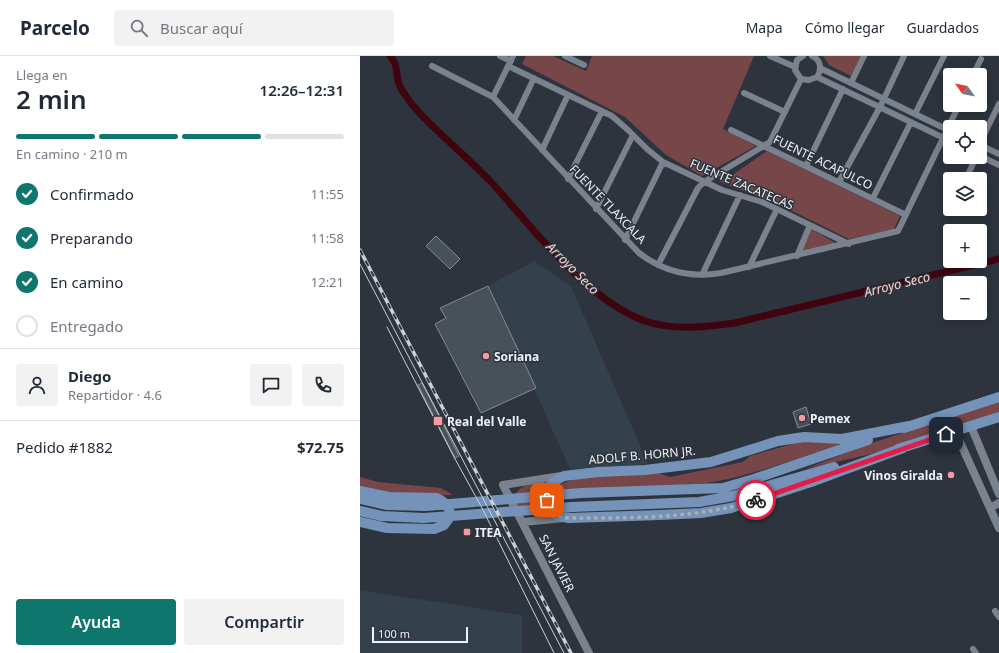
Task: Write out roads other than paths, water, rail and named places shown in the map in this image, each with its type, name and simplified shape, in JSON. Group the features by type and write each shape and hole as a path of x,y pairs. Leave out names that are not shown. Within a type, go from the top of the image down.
{"main road":[{"path":"360,499 387,505 426,506 565,495 723,488 999,397"},
{"path":"564,476 550,486 547,500 552,512 558,516 569,518 660,516 701,513 731,508 811,482 903,448 999,417"},
{"name":"ADOLF B. HORN JR.","path":"564,476 598,472 645,470 711,462 778,441 804,437 842,439 909,426"},
{"path":"360,511 382,516 424,518 572,507 706,501 733,496 903,448"},
{"path":"360,491 389,497 437,498 446,504 450,512 448,522 444,526 434,529 387,528 360,522"}],"street":[{"name":"FUENTE ZACATECAS","path":"500,56 511,61 534,78 602,111 616,120 663,162 722,190 752,198 849,244"},
{"path":"565,56 584,65"},
{"path":"770,56 795,67"},
{"path":"799,57 795,67 796,74 801,79 809,80 816,77 820,68 818,60 812,56"},
{"path":"851,83 864,56"},
{"path":"839,182 880,107 904,56"},
{"path":"915,114 944,56"},
{"path":"976,68 981,59"},
{"path":"493,97 511,61"},
{"name":"FUENTE TLAXCALA","path":"432,66 493,97 625,240 639,253 658,265 684,274 702,275 721,273 849,244 898,231 943,138"},
{"path":"820,68 943,127"},
{"path":"816,77 943,138"},
{"path":"514,120 534,78"},
{"path":"658,265 694,193 704,182 770,142 801,79"},
{"path":"806,166 843,89"},
{"path":"744,93 785,112"},
{"path":"542,150 568,95"},
{"path":"987,129 999,104"},
{"path":"568,179 602,111"},
{"path":"873,198 910,122"},
{"name":"FUENTE ACAPULCO","path":"731,130 906,215"},
{"path":"596,209 633,134"},
{"path":"987,148 999,154"},
{"path":"987,159 999,165"},
{"path":"625,240 663,162"},
{"path":"702,275 740,195"},
{"path":"749,267 776,209"},
{"path":"797,256 810,225"},
{"path":"971,426 999,494"},
{"path":"955,431 999,528"},
{"name":"ADOLF B. HORN JR.","path":"503,485 564,476"},
{"name":"SAN JAVIER","path":"503,485 589,653"},
{"path":"990,508 999,503"},
{"path":"523,522 569,518"},
{"path":"995,610 999,617"}],"waterway":[{"name":"Arroyo Seco","path":"390,56 395,63 399,84 406,97 434,128 492,183 543,241 581,280 602,297 623,311 645,321 679,327 701,327 735,323 999,259"}],"tram line":[{"path":"360,264 564,653"},
{"path":"387,327 482,508 554,653"}],"railway":[{"path":"360,250 571,653"}],"place":[{"name":"Soriana","path":"486,356"},
{"name":"Pemex","path":"802,418"},
{"name":"Real del Valle","path":"438,421"},
{"name":"Vinos Giralda","path":"951,475"},
{"name":"ITEA","path":"467,532"}]}
